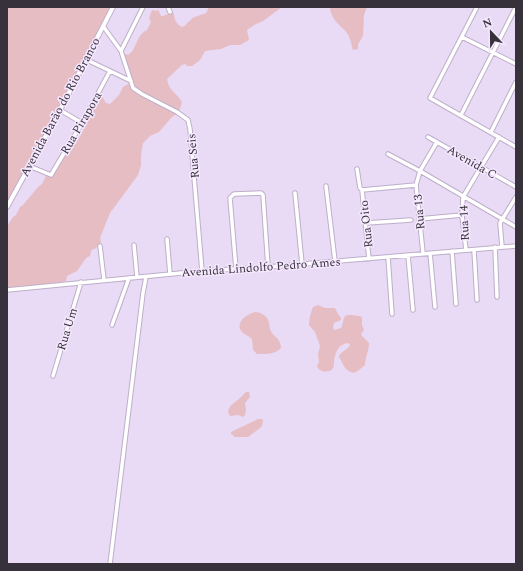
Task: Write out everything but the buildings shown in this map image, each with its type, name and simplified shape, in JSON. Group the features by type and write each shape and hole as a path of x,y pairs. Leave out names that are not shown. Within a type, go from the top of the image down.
{"street":[{"name":"Avenida Barão do Rio Branco","path":"7,207 60,110 112,7"},
{"path":"121,51 143,7"},
{"path":"168,7 170,12"},
{"path":"477,7 430,98 516,147"},
{"path":"461,115 516,7"},
{"path":"103,26 121,51 130,81"},
{"path":"462,37 516,64"},
{"path":"85,60 130,81"},
{"name":"Rua Pirapora","path":"29,166 51,175 82,123 110,71"},
{"name":"Rua Seis","path":"130,81 133,88 177,112 188,120 202,271"},
{"path":"491,132 516,82"},
{"path":"60,110 82,123"},
{"name":"Avenida C","path":"428,137 516,187"},
{"path":"463,197 499,137"},
{"name":"Rua 13","path":"423,253 416,185 420,171 437,142"},
{"path":"388,154 516,227"},
{"name":"Rua Oito","path":"358,169 360,188 362,190 369,258"},
{"path":"362,190 416,185"},
{"path":"326,186 335,261"},
{"path":"295,193 302,264"},
{"path":"236,269 230,198 234,194 263,195 268,267"},
{"name":"Rua 14","path":"463,197 462,215 466,250"},
{"path":"502,247 500,223 516,197"},
{"path":"420,219 462,215"},
{"path":"366,223 411,220"},
{"path":"168,239 170,274"},
{"path":"134,245 137,277"},
{"path":"100,246 104,280"},
{"name":"Avenida Lindolfo Pedro Ames","path":"7,290 202,271 268,267 430,252 516,246"},
{"path":"495,247 497,297"},
{"path":"474,250 477,300"},
{"path":"452,251 456,304"},
{"path":"430,252 435,307"},
{"path":"408,255 414,310"},
{"path":"388,257 392,314"},
{"path":"110,564 142,293 146,277"},
{"path":"112,325 129,278"},
{"name":"Rua Um","path":"53,376 81,282"}],"shaded area":[{"path":"7,7 112,7 7,207"},
{"path":"209,7 282,7 263,21 247,30 249,40 240,45 230,45 221,49 205,51 200,60 192,66 187,66 185,64 182,65 167,79 169,86 182,102 179,112 171,118 159,132 150,136 143,143 141,165 138,175 110,213 100,238 101,242 91,251 90,256 86,258 77,271 67,276 66,281 7,289 7,226 16,215 20,207 42,184 47,174 52,176 76,143 86,125 99,92 106,103 110,104 119,95 123,87 132,82 123,55 128,55 132,51 140,36 147,30 151,22 149,18 152,10 157,11 158,9 161,16 174,13 176,21 182,27 192,18 206,13"},
{"path":"330,7 367,7 364,15 363,36 358,44 358,49 353,50 348,35 335,20"},
{"path":"318,305 325,308 335,308 341,320 334,323 334,330 341,328 346,315 362,317 362,325 364,330 361,334 369,343 369,346 365,365 356,372 353,373 344,367 339,357 341,353 350,345 348,343 339,347 335,355 334,366 332,369 325,372 320,370 317,366 319,362 318,354 320,346 315,332 309,325 313,307"},
{"path":"255,312 266,316 271,332 280,342 281,348 276,352 270,354 257,354 253,350 252,339 240,329 240,322 242,319"},
{"path":"246,392 249,392 250,397 245,403 245,415 243,417 238,415 230,416 228,412 231,406"},
{"path":"258,419 262,419 262,426 248,437 235,437 231,434 231,432"}]}
